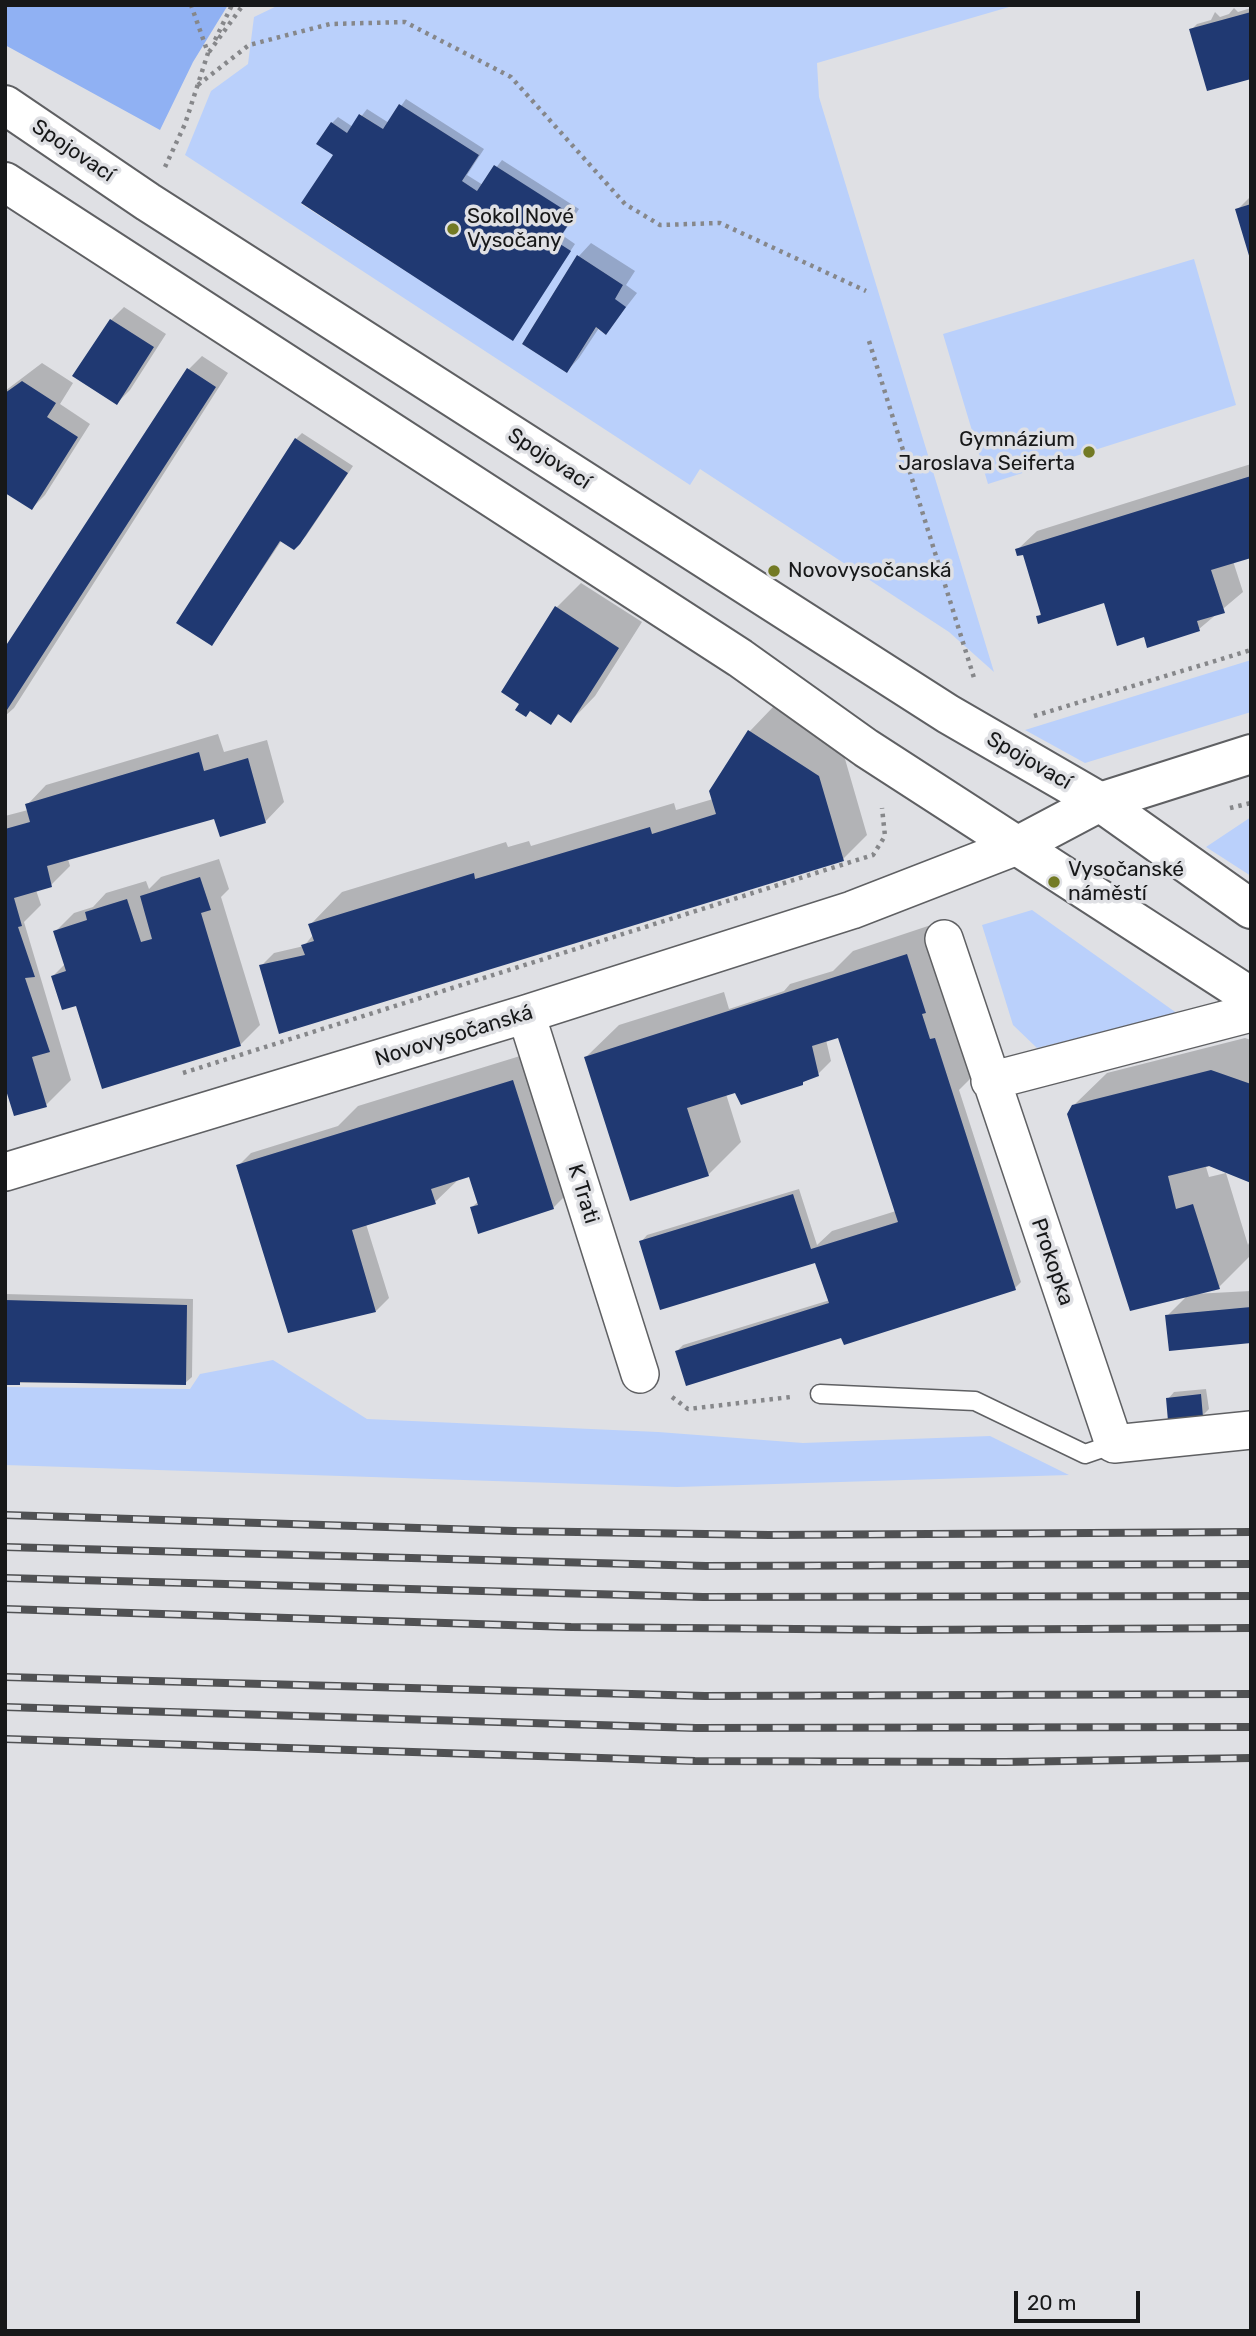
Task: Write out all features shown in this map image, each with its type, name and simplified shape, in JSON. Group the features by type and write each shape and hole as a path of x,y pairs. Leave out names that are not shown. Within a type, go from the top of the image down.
{"main road":[{"name":"Spojovací","path":"5,105 148,202 948,714 1100,802"},
{"path":"5,183 728,651 866,748 1251,996"},
{"path":"1017,846 1100,802 1251,754"},
{"path":"1100,802 1251,909"}],"street":[{"name":"Novovysočanská","path":"5,1172 526,1014 852,910 1017,846"},
{"path":"944,939 990,1081 1251,1013"},
{"name":"K Trati","path":"526,1014 639,1374"},
{"name":"Prokopka","path":"990,1081 1114,1444"},
{"path":"1114,1444 1251,1430"}],"lane":[{"path":"820,1394 975,1401 1085,1454 1114,1444"}],"path":[{"path":"191,5 208,53"},
{"path":"148,202 186,124 208,53 232,5"},
{"path":"208,53 243,5"},
{"path":"198,85 244,47 330,24 405,22 511,77 625,204 660,225 720,223 866,291"},
{"path":"869,341 975,683"},
{"path":"1032,716 1251,650"},
{"path":"179,1074 873,855 885,836 885,813 880,803"},
{"path":"1230,808 1251,803"},
{"path":"639,1374 688,1409 820,1394"}],"shaded area":[{"path":"5,5 228,5 193,62 160,130 5,45"},
{"path":"279,5 1016,5 817,63 819,97 994,672 949,632 700,469 690,485 185,155 211,91 248,64 254,17","holes":["399,104 479,155 462,181 477,191 494,165 573,216 557,242 570,251 513,340 301,204 333,155 316,144 331,122 347,133 360,114 383,129","577,255 623,285 615,299 625,308 606,335 596,328 567,373 522,344"]},
{"path":"1194,259 1236,405 988,484 943,334"},
{"path":"1251,660 1251,712 1085,763 1025,730"},
{"path":"1251,817 1251,876 1206,847"},
{"path":"1032,910 1178,1014 1037,1048 1013,1025 982,925"},
{"path":"273,1360 367,1419 658,1432 803,1443 990,1436 1069,1475 677,1487 5,1465 5,1387 190,1389 200,1374"}],"building":[{"path":"1251,12 1251,79 1207,91 1189,29"},
{"name":"Sokol Nové Vysočany","path":"399,104 479,155 462,181 477,191 494,165 574,216 557,242 571,251 513,341 301,203 333,155 316,144 331,122 347,133 359,114 383,129"},
{"path":"1251,204 1251,259 1250,259 1235,209"},
{"path":"577,255 623,285 615,299 626,307 606,335 596,327 567,373 522,344"},
{"path":"110,319 154,347 117,405 72,376"},
{"path":"187,368 216,387 5,713 5,647"},
{"path":"22,381 56,403 47,417 78,437 32,510 5,493 5,393"},
{"path":"295,438 348,473 294,550 280,541 212,646 176,623"},
{"path":"1251,476 1251,558 1211,570 1225,613 1197,621 1200,631 1147,648 1144,637 1117,646 1104,603 1038,624 1036,616 1041,615 1023,555 1017,556 1015,549"},
{"path":"555,606 619,648 571,723 558,714 551,725 530,711 526,717 515,710 519,704 501,692"},
{"path":"748,730 819,776 844,861 279,1034 259,965 305,955 301,945 314,941 308,924 474,873 475,879 650,827 652,834 716,814 709,791"},
{"path":"199,752 204,771 248,758 266,823 220,837 214,819 47,866 52,887 14,898 22,926 18,927 35,977 25,978 50,1052 32,1057 47,1107 14,1116 5,1087 5,829 30,822 25,804"},
{"path":"200,877 211,910 201,913 241,1046 102,1089 76,1006 62,1010 51,976 66,971 53,931 87,920 85,912 127,899 141,942 152,939 140,896"},
{"path":"907,954 926,1013 922,1014 930,1039 935,1038 1016,1290 844,1345 841,1338 686,1386 675,1351 829,1303 815,1263 660,1310 639,1241 793,1194 811,1249 898,1222 838,1038 812,1046 819,1076 803,1082 803,1085 741,1105 735,1093 687,1108 709,1176 630,1201 584,1057"},
{"path":"1211,1070 1251,1084 1251,1183 1209,1166 1168,1176 1176,1209 1193,1204 1220,1289 1130,1311 1067,1114 1072,1105"},
{"path":"513,1080 554,1209 478,1234 470,1207 478,1205 469,1177 431,1189 436,1204 352,1230 376,1312 288,1333 236,1165"},
{"path":"5,1300 187,1305 186,1385 20,1382 20,1385 5,1385"},
{"path":"1251,1307 1251,1343 1169,1351 1165,1315"},
{"path":"1201,1394 1203,1417 1168,1421 1166,1398"}],"railway":[{"path":"5,1515 514,1531 769,1535 1251,1532"},
{"path":"5,1547 706,1566 1251,1564"},
{"path":"5,1578 703,1597 1251,1596"},
{"path":"5,1609 571,1627 909,1630 1251,1628"},
{"path":"5,1677 705,1696 1251,1694"},
{"path":"5,1707 696,1728 1251,1727"},
{"path":"5,1739 695,1761 1005,1762 1251,1758"}],"place":[{"name":"Sokol Nové Vysočany","path":"453,229"},
{"name":"Gymnázium Jaroslava Seiferta","path":"1089,452"},
{"name":"Novovysočanská","path":"774,571"},
{"name":"Vysočanské náměstí","path":"1054,882"}]}
